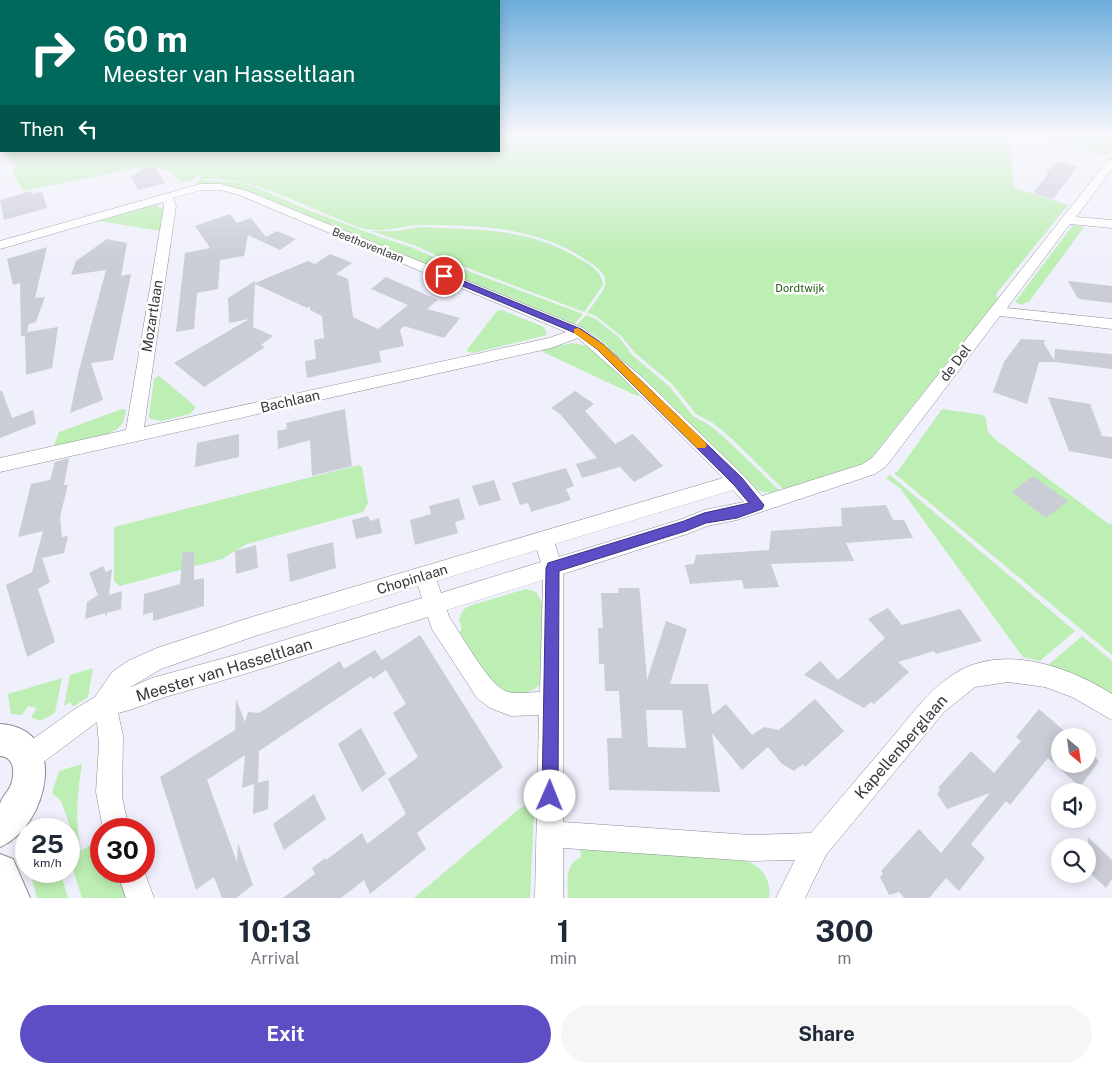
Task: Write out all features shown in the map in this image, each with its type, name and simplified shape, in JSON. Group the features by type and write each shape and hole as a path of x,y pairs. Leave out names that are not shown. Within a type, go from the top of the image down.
{"main road":[{"path":"0,740 10,741 20,746 28,758 29,780 18,807 0,829"},
{"path":"0,872 11,898"}],"street":[{"name":"de Del","path":"758,505 870,470 879,462 1101,176"},
{"name":"Beethovenlaan","path":"0,245 207,186 221,187 243,193 578,331 607,353 738,482 758,505"},
{"name":"Mozartlaan","path":"134,435 170,206 168,197"},
{"path":"1067,220 1112,224"},
{"path":"995,311 1112,324"},
{"name":"Bachlaan","path":"0,465 551,343 567,338 578,331"},
{"name":"Chopinlaan","path":"103,705 121,679 157,659 425,575 738,482"},
{"name":"Meester van Hasseltlaan","path":"28,758 103,705 130,699 152,689 246,663 553,568 686,526 704,518 737,512 758,505"},
{"path":"544,540 553,568 549,898"},
{"path":"425,575 440,622 485,690 498,700 511,704 552,702"},
{"name":"Kapellenberglaan","path":"790,898 817,846 936,704 952,688 972,677 994,671 1020,672 1040,675 1075,687 1112,708"},
{"path":"103,705 110,720 112,732 109,786 114,818"},
{"path":"549,834 751,848 817,846"},
{"path":"134,883 140,898"}],"green space":[{"name":"Dordtwijk","path":"14,176 98,176 23,191"},
{"name":"Dordtwijk","path":"174,176 198,176 193,180 182,183"},
{"name":"Dordtwijk","path":"202,176 1012,176 1013,187 1068,205 996,294 998,299 872,457 842,472 783,489 732,439 713,423 696,414 672,384 635,353 621,336 596,316 587,313 604,288 604,276 592,264 562,246 524,233 484,227 416,225 373,230 354,225 253,185 234,181 217,179 201,180 237,182 255,187 303,208 411,247 446,263 583,314 575,324 247,191 215,184 198,186 196,183"},
{"path":"156,205 160,208 164,207 161,231 99,221"},
{"path":"1073,225 1084,227 1029,302 1023,305 1015,302"},
{"path":"421,227 502,232 540,240 559,248 591,266 600,275 603,285 584,312 449,261 414,245 371,231 395,231"},
{"path":"502,310 544,327 547,335 473,353 466,351 497,311"},
{"path":"586,315 594,318 619,337 632,355 669,386 693,416 711,426 779,490 766,492 759,491 753,487 606,345 593,334 577,325"},
{"path":"573,343 589,346 641,395 637,396 543,352 541,349"},
{"path":"159,376 196,407 190,414 161,421 150,419 154,379"},
{"path":"122,409 126,410 123,422 120,427 109,433 109,436 53,448 59,432"},
{"path":"942,409 983,415 986,419 988,432 996,440 1109,524 1112,524 1112,655 894,473 898,471"},
{"path":"359,465 362,467 368,503 363,512 247,544 222,559 120,586 114,581 114,527"},
{"path":"890,475 1075,631 1040,661 1023,657 900,488 886,478"},
{"path":"526,589 536,592 541,601 545,601 541,683 531,691 518,693 508,691 499,686 483,670 459,632 462,629 459,619 463,610 469,606"},
{"path":"1082,636 1112,661 1112,699 1045,668"},
{"path":"93,668 88,697 73,707 70,702 64,706 70,675"},
{"path":"62,678 55,713 40,721 31,717 37,708 28,706 22,715 11,714 8,694"},
{"path":"82,764 78,818 67,818 61,801 52,793 59,771"},
{"path":"527,805 534,813 530,898 414,898 519,809"},
{"path":"80,844 81,851 90,845 90,883 120,883 125,898 82,898 77,883 80,883"},
{"path":"580,848 746,861 757,866 765,875 769,886 769,898 568,898 569,869 581,857"},
{"path":"33,883 64,883 68,898 37,898"}],"building":[{"path":"161,176 165,183 138,190 131,177"},
{"path":"1046,176 1070,176 1053,199 1033,193"},
{"path":"31,191 32,194 42,192 47,208 4,220 0,200"},
{"path":"230,214 237,223 251,218 266,237 277,231 296,239 280,250 248,235 244,256 220,260 218,289 197,293 194,329 176,332 185,253 210,248 195,226"},
{"path":"107,239 127,243 121,276 131,274 113,360 91,363 103,400 70,413 79,370 106,270 71,275 76,261"},
{"path":"47,247 35,298 45,297 36,322 29,324 27,332 58,327 52,368 26,375 25,336 21,336 20,283 13,285 7,259"},
{"path":"330,254 352,263 336,274 348,279 353,317 378,329 408,305 371,289 386,277 438,300 427,309 460,318 444,338 404,326 400,330 404,346 379,351 381,362 307,378 305,361 316,359 314,340 324,338 322,316 310,310 310,306 307,308 255,284 253,327 273,336 261,345 265,347 204,387 174,363 249,319 229,323 228,298 255,281 255,283 308,261 315,264"},
{"path":"1068,281 1112,286 1112,303 1080,299"},
{"path":"1021,339 1045,340 1044,344 1054,360 1055,349 1112,354 1112,369 1039,362 1027,404 993,392 1004,362"},
{"path":"0,391 2,391 12,418 33,410 36,424 0,438"},
{"path":"575,391 594,404 585,411 615,444 633,434 663,466 634,482 620,467 582,478 576,464 597,458 560,414 551,408"},
{"path":"1048,397 1090,404 1102,436 1112,437 1112,459 1069,451"},
{"path":"345,409 352,466 312,476 310,440 278,449 277,431 287,429 286,423"},
{"path":"239,434 239,457 195,467 197,443"},
{"path":"69,458 64,485 68,485 60,517 62,537 68,536 64,553 42,558 50,582 38,589 55,642 27,657 6,585 32,572 43,531 18,537 31,484 50,480 55,462"},
{"path":"566,468 574,486 566,489 571,500 531,512 528,503 520,505 512,483"},
{"path":"1033,476 1068,501 1046,518 1012,492"},
{"path":"494,480 501,500 479,506 472,486"},
{"path":"459,498 465,519 455,522 458,533 415,545 410,520 431,514 429,506"},
{"path":"886,505 893,520 904,520 913,538 846,543 854,561 771,564 779,587 744,589 742,580 690,584 685,565 694,564 696,555 769,550 771,531 842,526 841,508"},
{"path":"368,516 370,521 379,518 382,533 356,539 352,520"},
{"path":"333,542 336,568 290,582 287,554"},
{"path":"256,545 258,568 236,574 235,551"},
{"path":"183,552 194,552 194,580 204,578 204,606 153,621 153,612 143,615 144,594 180,584"},
{"path":"103,566 106,572 112,569 109,595 122,591 121,609 107,613 106,617 105,613 85,619 87,602 98,595 89,573"},
{"path":"618,588 639,588 647,680 666,621 687,629 670,684 708,684 712,715 726,704 752,735 764,727 779,730 815,699 844,731 805,767 803,764 794,771 782,764 768,747 742,770 712,733 720,792 609,790 607,738 622,738 619,691 605,691 604,664 599,664 598,628 603,628 601,593 619,593","holes":["646,710 682,710 686,748 648,747"]},
{"path":"888,608 902,625 960,609 982,641 936,654 934,651 898,662 909,672 874,704 871,702 864,708 804,675 820,661 838,680 885,638 868,619"},
{"path":"420,635 503,767 417,833 426,849 370,894 364,880 341,898 283,898 315,874 312,868 325,858 326,860 362,833 367,844 406,814 388,779 418,757 393,713 406,704 386,670 373,679 371,676 259,751 258,783 269,780 268,809 253,814 254,784 242,788 245,755 207,780 237,862 238,843 253,885 236,898 222,898 214,877 196,890 160,777 235,730 236,699 245,722 248,712 259,713 340,661 344,669 375,650 382,660"},
{"path":"1039,709 1061,728 1051,728 1051,761 1048,758 1010,805 1006,801 971,844 985,858 959,891 946,878 929,898 904,898 899,892 889,895 880,877 883,874 881,871 919,829 941,853 990,793 947,809 937,794 940,790 938,788 971,751 994,773 1021,741 1016,737"},
{"path":"361,728 386,774 362,792 338,744"},
{"path":"1065,773 1090,773 1083,783 1076,783"},
{"path":"314,794 326,819 284,850 273,824"},
{"path":"1096,845 1112,860 1112,879 1106,888 1096,879"}],"slow traffic":[{"path":"578,331 600,347 701,445"}],"route":[{"path":"444,276 578,331 600,347 738,482 758,505 737,512 704,518 686,526 553,568 550,796"}]}
